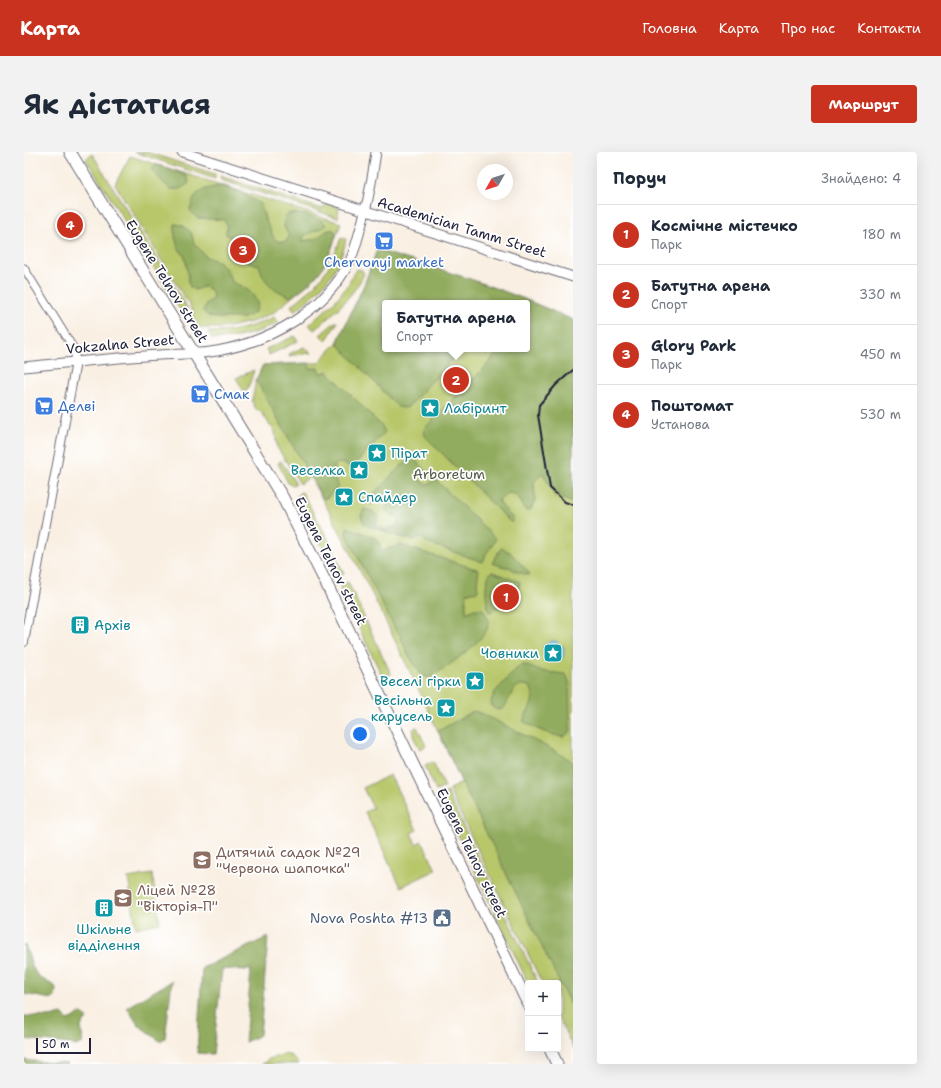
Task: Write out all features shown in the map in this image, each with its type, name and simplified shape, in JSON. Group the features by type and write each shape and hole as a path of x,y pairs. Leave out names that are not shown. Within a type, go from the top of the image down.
{"main road":[{"name":"Eugene Telnov street","path":"70,152 283,498 327,584 525,998"},
{"name":"Academician Tamm Street","path":"182,152 573,277"},
{"name":"Vokzalna Street","path":"24,367 216,351 253,341 275,333 292,323 312,308 330,290 351,260 371,188 376,152"},
{"path":"551,1052 557,1064"}],"street":[{"path":"24,268 27,279 74,349 76,362 24,642"}],"green space":[{"path":"134,152 146,152 215,174 215,179"},
{"path":"90,155 93,155 188,309 182,313 86,159"},
{"path":"130,156 341,223 328,258 311,281 273,313 252,322 224,328 203,328 198,326 190,316 194,313 115,184"},
{"path":"156,165 187,176 189,183 180,189 170,189 152,171 153,167"},
{"path":"220,176 322,209 327,204 339,207 338,218 221,180"},
{"path":"221,186 239,192 261,205 265,219 275,240 282,242 287,241 289,236 283,225 285,217 289,213 306,215 323,221 326,225 303,237 303,241 315,239 328,230 334,230 336,233 326,263 308,284 291,297 270,286 261,272 259,265 248,262 244,256 240,244 226,234 227,225 224,220 197,218 190,211 192,203 200,191"},
{"path":"175,224 182,225 191,232 194,243 206,257 218,261 226,269 232,282 245,288 251,293 258,305 255,312 244,318 214,318 208,316 203,311 207,303 213,299 212,291 205,286 195,290 190,287 184,255 179,249 175,237"},
{"path":"341,238 346,239 343,251 334,271 321,288 295,311 291,306 304,296 323,275 331,262"},
{"name":"Arboretum","path":"377,250 470,279 527,300 382,300 382,352 530,352 530,301 573,320 573,1048 561,1023 561,980 541,980 449,790 462,783 370,590 310,477 300,484 277,447 275,432 261,412 256,410 252,401 256,380 263,365 318,363 337,343 364,285"},
{"path":"377,250 470,279 527,300 382,300 382,352 459,352 408,407 404,408 398,407 337,343 364,285"},
{"path":"356,269 362,270 364,274 354,290 335,311 314,330 309,325 336,300 349,283"},
{"path":"530,301 573,320 573,503 555,496 543,473 534,482 535,500 531,509 526,511 517,495 509,493 498,501 514,520 511,523 425,436 424,429 498,352 530,352"},
{"path":"274,317 279,322 238,337 212,339 208,332 242,329"},
{"path":"335,322 337,323 326,341 320,335"},
{"path":"295,336 298,341 269,355 266,349"},
{"path":"304,347 311,353 289,356 289,354"},
{"path":"308,363 310,368 318,368 321,374 327,371 382,426 385,432 353,466 355,470 342,464 335,465 334,474 338,487 328,497 323,499 256,380 263,365"},
{"path":"254,370 250,383 245,393 236,378"},
{"path":"410,457 414,458 428,473 427,477 420,473 417,479 429,485 434,478 496,539 486,554 483,562 427,543 421,537 413,540 393,535 364,524 361,516 364,509 372,511 379,517 375,525 385,530 397,525 400,519 386,511 387,504 383,496 378,495 378,499 371,505 366,501"},
{"path":"281,461 296,484 291,485 288,483 278,463"},
{"path":"302,492 329,541 344,574 336,576 332,573 329,560 297,497 299,493"},
{"path":"347,527 378,539 382,551 400,545 479,570 477,582 478,591 466,593 466,613 474,609 483,609 489,623 487,630 481,638 464,654 430,678 422,676 407,653 400,635 396,631 346,534"},
{"path":"501,548 510,552 530,574 528,575 515,571 509,567 492,563"},
{"path":"493,572 520,582 519,587 515,592 508,586 500,583 497,584 496,594 499,599 503,594 510,602 507,606 503,605 500,608 497,607 490,614 486,599 486,583 490,573"},
{"path":"348,582 391,674 383,678 340,589 341,586"},
{"path":"520,665 525,665 540,671 564,674 567,676 569,682 570,732 563,737 542,731 523,721 530,708 533,695 530,686 524,685 516,688 503,709 497,710 492,707 491,701 495,692"},
{"path":"474,711 485,715 553,750 568,759 573,764 573,1010 561,985 561,980 558,980 438,731"},
{"path":"417,727 426,746 420,749 415,740 413,729"},
{"path":"433,762 445,787 436,791 425,766"},
{"path":"390,775 417,830 411,833 416,844 422,841 436,870 401,887 365,812 373,808 363,788"},
{"path":"447,792 537,980 527,980 441,799 442,795"},
{"path":"152,874 160,923 136,928 128,878"},
{"path":"268,937 260,1035 245,1042 251,970 222,969 213,1054 197,1053 202,968"},
{"path":"24,944 36,973 43,980 55,986 55,997 52,999 24,994"},
{"path":"172,981 165,1038 160,1041 138,1025 127,1007"},
{"path":"82,1013 87,1019 81,1026 83,1043 76,1046 24,1039 24,1016 50,1017 62,1014 68,1020"},
{"path":"284,1054 292,1056 299,1064 262,1064 269,1059"},
{"path":"24,1060 67,1064 24,1064"}],"water":[{"name":"Човники","path":"551,641 557,641 557,645 563,646 563,657 556,662 548,661 543,654 544,646"}],"railway":[{"path":"573,370 556,385 539,405 538,415 550,488 565,502 573,505"}],"place":[{"name":"Поштомат","path":"70,225"},
{"name":"Chervonyi market","path":"384,241"},
{"name":"Glory Park","path":"243,250"},
{"name":"Батутна арена","path":"456,380"},
{"name":"Смак","path":"200,394"},
{"name":"Делві","path":"44,406"},
{"name":"Лабіринт","path":"430,408"},
{"name":"Пірат","path":"377,453"},
{"name":"Веселка","path":"359,470"},
{"name":"Спайдер","path":"344,497"},
{"name":"Космічне містечко","path":"506,597"},
{"name":"Архів","path":"80,625"},
{"name":"Човники","path":"553,653"},
{"name":"Веселі гірки","path":"475,681"},
{"name":"Весільна карусель","path":"446,708"},
{"name":"Дитячий садок №29 \"Червона шапочка\"","path":"202,860"},
{"name":"Ліцей №28 \"Вікторія-П\"","path":"123,898"},
{"name":"Шкільне відділення","path":"104,908"},
{"name":"Nova Poshta #13","path":"442,918"}]}
